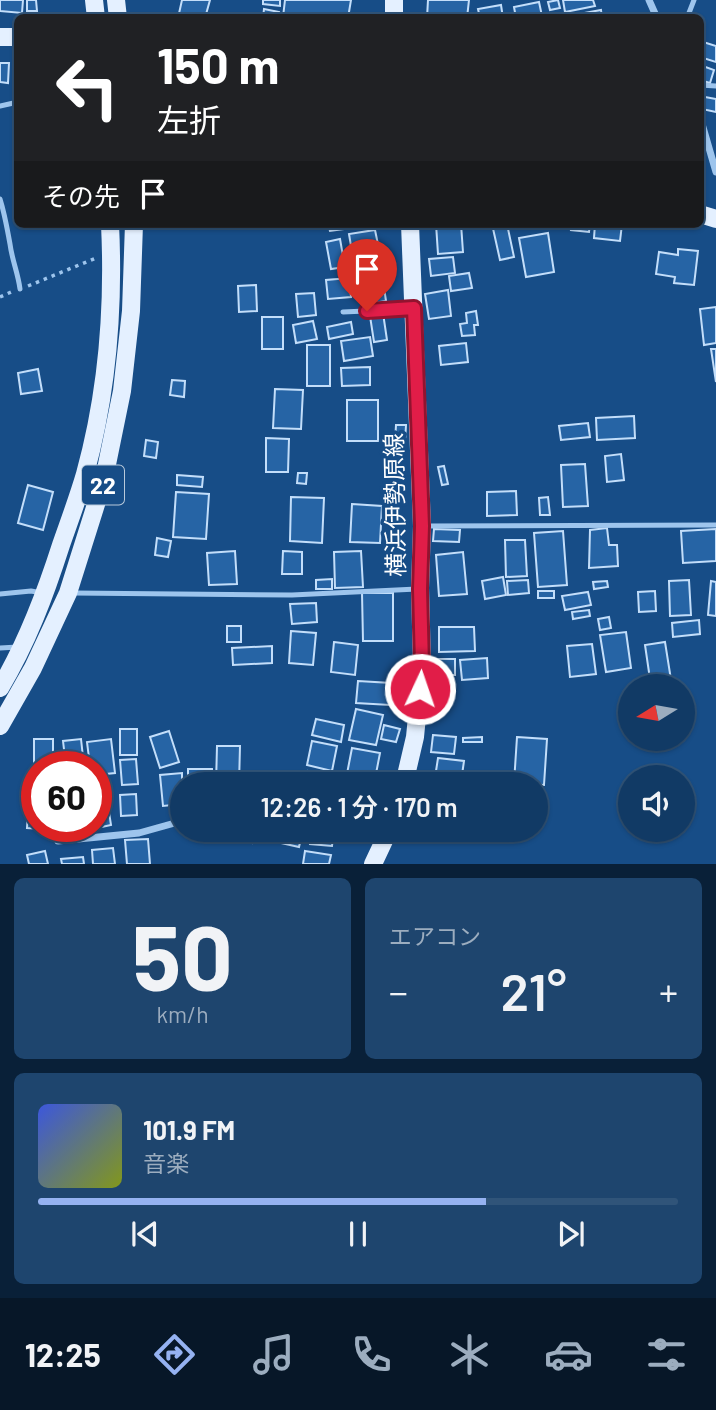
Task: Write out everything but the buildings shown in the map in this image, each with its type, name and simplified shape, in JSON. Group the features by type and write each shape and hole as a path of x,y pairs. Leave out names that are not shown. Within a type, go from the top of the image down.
{"main road":[{"name":"22","path":"0,688 22,647 45,594 85,473 103,383 110,308 110,228"},
{"name":"22","path":"0,726 33,668 68,593 104,479 122,391 131,311 134,228"},
{"name":"横浜伊勢原線","path":"407,772 415,737 422,665 422,526 410,228"},
{"path":"373,864 383,842"}],"street":[{"path":"704,131 716,172"},
{"path":"112,836 139,834 170,825"}],"lane":[{"path":"0,200 8,224 10,247 19,273 20,289"},
{"path":"343,312 414,308"},
{"path":"422,526 716,525"},
{"path":"68,593 292,595 420,589"},
{"path":"0,594 31,591 45,594"},
{"path":"0,648 22,647"}],"path":[{"path":"20,289 111,252"}],"route":[{"path":"367,311 414,308 422,526 420,689"}]}
